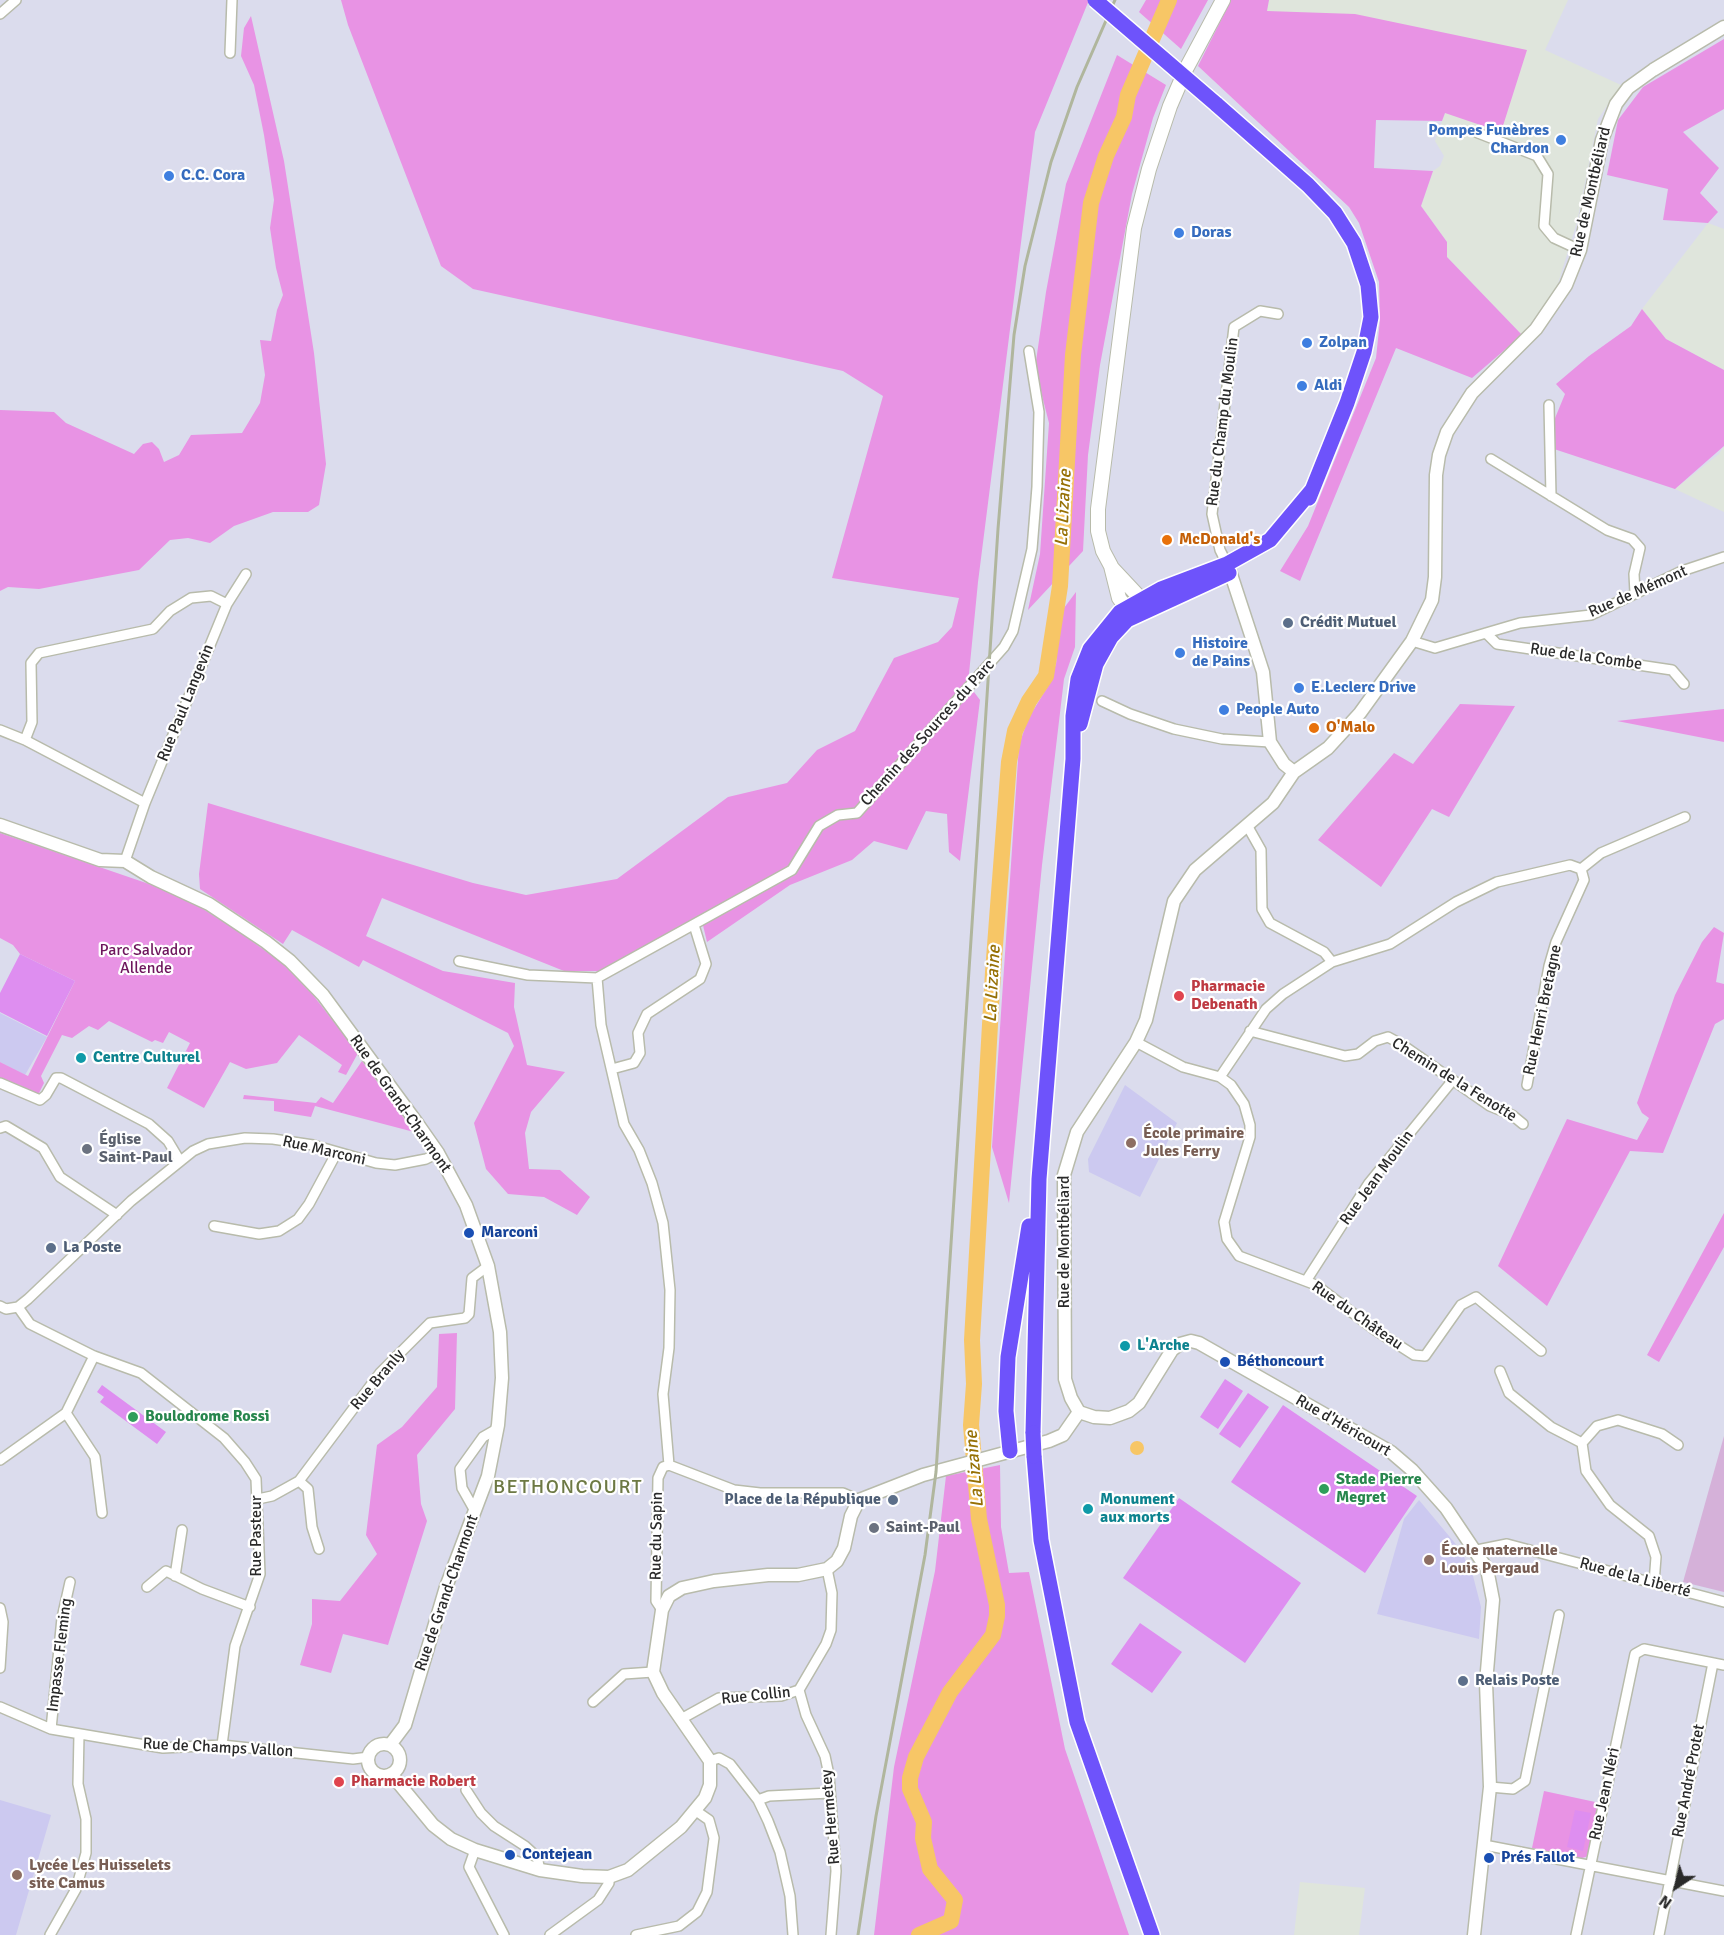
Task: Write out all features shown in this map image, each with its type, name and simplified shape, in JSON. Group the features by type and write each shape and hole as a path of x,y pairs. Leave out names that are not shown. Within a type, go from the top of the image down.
{"main road":[{"path":"1095,0 1308,185 1335,213 1354,243 1368,285 1371,317 1364,352 1347,403 1301,514 1275,548 1136,608 1111,637 1096,664 1073,759 1039,1179 1036,1444 1041,1540 1077,1722 1152,1935"},
{"path":"1136,608 1103,551 1098,531 1098,508 1134,228 1149,169 1170,106 1186,69 1223,0"},
{"path":"1005,1453 1008,1357 1039,1179"}],"street":[{"path":"0,14 16,0"},
{"path":"230,53 232,0"},
{"name":"Rue de Montbéliard","path":"1079,1412 1071,1398 1065,1379 1064,1175 1077,1132 1136,1042 1146,1020 1174,901 1195,870 1248,827 1273,803 1294,772 1328,748 1360,713 1412,641 1432,600 1435,577 1436,475 1438,455 1447,432 1472,393 1536,329 1553,307 1581,250 1602,140 1616,104 1628,88 1653,70 1724,27"},
{"path":"1478,133 1537,156 1548,174 1544,226 1554,238 1581,250"},
{"name":"Rue du Champ du Moulin","path":"1229,568 1220,550 1212,514 1234,327 1260,311 1278,314"},
{"name":"Chemin des Sources du Parc","path":"597,978 792,870 819,826 838,815 857,813 1008,642 1016,622 1032,549 1035,518 1040,412 1029,351"},
{"path":"1548,405 1551,496"},
{"path":"1491,459 1607,530 1632,538 1640,548 1634,574 1635,593"},
{"name":"Rue de Mémont","path":"1412,641 1434,648 1520,622 1591,615 1682,571 1724,557"},
{"path":"1229,568 1263,672 1270,742 1284,764 1294,772"},
{"name":"Rue Paul Langevin","path":"125,861 145,803 227,604 246,574"},
{"path":"25,740 32,722 31,663 39,653 153,629 170,611 191,598 211,596 227,604"},
{"name":"Rue de la Combe","path":"1486,633 1497,644 1672,670 1684,684"},
{"path":"1102,701 1130,714 1174,729 1222,739 1270,742"},
{"path":"0,730 25,740 145,803"},
{"path":"1136,1042 1183,1067 1220,1077 1266,1009 1283,994 1332,962 1390,944 1456,902 1497,882 1570,865 1581,868 1601,853 1685,817"},
{"name":"Rue de Grand-Charmont","path":"0,825 100,860 125,861 151,877 209,904 290,961 323,995 438,1153 466,1205 488,1266 500,1332 502,1378 497,1430 488,1476 429,1638 405,1725 390,1745"},
{"path":"1248,827 1261,850 1262,909 1270,923 1324,952 1332,962"},
{"name":"Rue Henri Bretagne","path":"1527,1085 1549,966 1556,942 1584,880 1581,868"},
{"path":"612,1070 634,1063 640,1053 638,1033 647,1014 700,979 706,964 694,925"},
{"path":"459,961 528,975 597,978 601,1025 624,1124 652,1183 663,1223 670,1290 669,1348 663,1394 669,1465 734,1490 760,1493 843,1493 859,1500"},
{"name":"Chemin de la Fenotte","path":"1250,1031 1345,1056 1358,1054 1375,1041 1388,1037 1490,1106 1512,1115 1523,1124"},
{"name":"Rue du Château","path":"1220,1077 1231,1085 1244,1104 1250,1125 1250,1137 1224,1222 1227,1239 1234,1252 1245,1260 1306,1281 1332,1295 1375,1330 1414,1355 1425,1356 1461,1305 1476,1297 1541,1351"},
{"path":"0,1083 40,1100 46,1095 56,1078 61,1078 137,1116 168,1140 180,1161"},
{"name":"Rue Jean Moulin","path":"1306,1281 1369,1183 1453,1080"},
{"path":"0,1128 6,1126 43,1148 60,1177 117,1215"},
{"name":"Rue Marconi","path":"18,1307 117,1215 180,1161 208,1144 245,1138 313,1145 395,1165 426,1159 438,1153"},
{"path":"214,1226 259,1234 279,1231 298,1219 309,1204 337,1152"},
{"name":"Rue Branly","path":"258,1499 272,1496 299,1481 383,1369 430,1323 465,1318 469,1314 472,1278 488,1266"},
{"path":"0,1306 6,1309 18,1307"},
{"name":"Rue Pasteur","path":"18,1307 30,1324 94,1356 141,1374 224,1438 245,1462 255,1479 258,1499 260,1574 235,1646 222,1745"},
{"name":"Rue d'Héricourt","path":"1079,1412 1094,1417 1110,1418 1129,1411 1139,1403 1172,1350 1180,1344 1191,1341 1199,1343 1391,1452 1412,1470 1446,1508 1477,1550 1487,1569 1492,1599 1486,1683 1490,1786 1474,1935"},
{"path":"0,1460 66,1413 94,1356"},
{"path":"1500,1371 1509,1393 1551,1427 1582,1443"},
{"path":"391,1774 433,1825 451,1839 475,1850 540,1870 609,1877 628,1870 681,1827 696,1811 710,1785 710,1761 663,1693 653,1672 662,1610 669,1596 682,1588 768,1575 815,1573 827,1569 837,1561 844,1548 851,1516 859,1500 895,1485 1063,1435 1079,1412"},
{"path":"66,1413 95,1456 102,1513"},
{"path":"1654,1584 1656,1557 1649,1536 1610,1505 1604,1497 1586,1471 1582,1443 1597,1426 1618,1420 1662,1434 1678,1445"},
{"path":"475,1511 462,1488 459,1478 460,1469 483,1437 497,1430"},
{"name":"Rue du Sapin","path":"662,1610 656,1601 658,1478 663,1467 669,1465"},
{"path":"299,1481 308,1489 312,1527 319,1549"},
{"path":"175,1576 182,1530"},
{"name":"Rue de la Liberté","path":"1477,1550 1507,1544 1724,1602"},
{"path":"800,1690 826,1644 831,1630 832,1593 827,1569"},
{"path":"147,1587 166,1571 250,1607"},
{"name":"Impasse Fleming","path":"51,1729 62,1618 70,1582"},
{"path":"0,1608 3,1622 0,1668"},
{"path":"1490,1786 1514,1789 1525,1781 1559,1615"},
{"name":"Rue Jean Néri","path":"1576,1935 1635,1654 1644,1649 1713,1663"},
{"path":"1713,1663 1724,1665"},
{"name":"Rue André Protet","path":"1659,1935 1713,1663"},
{"path":"593,1702 624,1674 653,1672"},
{"name":"Rue Collin","path":"681,1719 719,1698 781,1696 800,1690"},
{"name":"Rue Hermetey","path":"800,1690 806,1715 825,1756 830,1793 836,1871 831,1935"},
{"name":"Rue de Champs Vallon","path":"0,1707 51,1729 163,1748 222,1745 353,1759 369,1757"},
{"path":"50,1935 76,1889 86,1853 86,1820 78,1784 79,1734"},
{"path":"390,1745 398,1752 400,1762 391,1774 382,1775 373,1771 369,1757 376,1746 390,1745"},
{"path":"710,1761 719,1758 730,1764 758,1800 780,1852 790,1896 793,1935"},
{"path":"466,1790 481,1813 494,1826 525,1846 537,1857 540,1870"},
{"path":"758,1800 769,1796 830,1793"},
{"path":"636,1935 679,1926 697,1912 702,1902 713,1861 714,1838 709,1820 696,1811"},
{"path":"1484,1845 1724,1892"},
{"path":"475,1850 470,1867 504,1935"},
{"path":"550,1935 598,1900 609,1883 609,1877"}],"shaded area":[{"path":"1269,0 1568,0 1545,50 1621,85 1598,119 1577,222 1556,290 1522,335 1447,257 1447,242 1421,206 1433,171 1440,166 1444,156 1435,141 1445,113 1266,11"},
{"path":"1708,223 1724,229 1724,370 1666,339 1642,309"},
{"path":"1724,446 1724,512 1675,489 1719,454"},
{"path":"20,954 75,981 47,1036 0,1012 0,993"},
{"path":"0,1013 47,1037 25,1075 0,1062"},
{"name":"École primaire Jules Ferry","path":"1125,1085 1177,1123 1140,1197 1089,1172 1088,1159"},
{"path":"1225,1379 1243,1391 1218,1429 1200,1417"},
{"name":"Boulodrome Rossi","path":"102,1385 166,1432 157,1444 100,1402 104,1397 97,1392"},
{"path":"1248,1393 1269,1407 1240,1448 1219,1434"},
{"name":"Stade Pierre Megret","path":"1283,1405 1417,1496 1365,1573 1231,1482"},
{"path":"1724,1436 1724,1592 1683,1582"},
{"path":"1137,1441 1142,1443 1144,1448 1142,1453 1137,1455 1132,1453 1130,1448 1132,1443"},
{"path":"1179,1498 1301,1583 1245,1663 1123,1578"},
{"name":"École maternelle Louis Pergaud","path":"1419,1500 1459,1548 1472,1572 1481,1607 1479,1639 1377,1614 1404,1519"},
{"path":"1140,1623 1182,1652 1152,1693 1111,1664"},
{"name":"Lycée Les Huisselets site Camus","path":"0,1800 51,1815 16,1935 0,1935"},
{"path":"1575,1810 1591,1813 1583,1851 1567,1847"},
{"path":"1300,1882 1365,1888 1359,1935 1294,1935"}],"green space":[{"path":"341,0 1089,0 1035,132 978,582 968,684 980,700 960,861 949,852 947,814 926,811 907,850 874,841 852,860 790,885 707,942 701,917 603,971 564,971 382,898 366,936 443,971 515,983 514,1007 527,1065 565,1072 531,1112 525,1133 529,1169 560,1170 590,1197 577,1215 544,1197 508,1194 486,1169 474,1123 514,1046 508,1033 363,960 359,967 292,930 283,944 200,889 199,874 208,803 473,883 526,895 617,879 728,797 787,783 817,750 855,731 894,658 938,642 952,627 959,598 832,578 883,396 843,371 473,289 441,266 348,25"},
{"path":"1146,0 1208,0 1181,49 1139,12"},
{"path":"1231,0 1269,0 1267,11 1355,14 1527,50 1501,132 1445,113 1442,121 1376,120 1374,168 1433,171 1421,206 1447,242 1447,257 1522,335 1472,378 1396,348 1300,581 1280,571 1308,526 1376,358 1380,320 1379,282 1359,223 1349,207 1198,66"},
{"path":"251,16 284,161 314,353 326,464 319,505 308,512 273,512 234,526 210,543 188,538 170,540 139,570 39,589 8,587 0,591 0,410 54,412 66,423 134,454 143,444 152,442 159,449 164,462 179,455 191,435 242,433 260,403 265,375 260,340 271,341 277,310 283,295 270,228 274,200 264,135 254,85 241,56 244,28"},
{"path":"1724,39 1724,109 1683,132 1719,168 1700,193 1718,212 1708,223 1663,220 1668,189 1607,175 1618,120 1643,87"},
{"path":"1117,55 1166,85 1153,118 1132,194 1100,365 1088,455 1083,551 1028,610 1040,554 1049,423 1035,368 1046,292 1066,184"},
{"path":"1642,309 1666,339 1724,370 1724,446 1675,489 1554,449 1553,423 1565,394 1556,384 1589,356 1631,326"},
{"path":"1076,592 1075,647 1064,679 1042,865 1009,1203 992,1147 1019,745 1028,719 1048,686 1056,664 1061,612"},
{"path":"1460,704 1515,706 1449,817 1432,809 1381,887 1318,840 1394,753 1413,764"},
{"path":"1724,709 1724,742 1617,721"},
{"name":"Parc Salvador Allende","path":"0,833 152,885 200,907 239,932 281,962 313,995 358,1053 346,1075 338,1072 342,1065 299,1035 277,1063 246,1069 230,1062 204,1108 167,1088 190,1043 169,1032 163,1043 155,1040 152,1042 109,1021 98,1030 89,1026 72,1038 62,1035 41,1076 44,1083 39,1093 32,1095 0,1079 0,1062 28,1076 75,981 20,954 13,945 0,938"},
{"path":"1714,927 1724,933 1716,982 1724,984 1724,1019 1715,1024 1663,1153 1630,1151 1547,1306 1498,1266 1567,1119 1637,1140 1649,1118 1642,1113 1637,1103 1675,995 1702,942"},
{"path":"362,1061 414,1132 315,1106 311,1117 274,1111 274,1101 243,1099 244,1095 316,1103 321,1097 333,1103"},
{"path":"1724,1213 1724,1247 1659,1362 1647,1355"},
{"path":"457,1333 455,1409 417,1455 421,1504 427,1521 388,1645 343,1634 331,1673 300,1665 312,1624 312,1599 340,1601 377,1554 366,1535 377,1445 402,1427 437,1387 439,1334"},
{"path":"1000,1465 1001,1527 1009,1573 1029,1572 1065,1749 1129,1935 874,1935 894,1767 935,1571 946,1476"},
{"path":"1544,1791 1600,1803 1589,1856 1582,1858 1532,1848"}],"waterway":[{"name":"La Lizaine","path":"919,1935 951,1921 955,1900 930,1869 923,1838 924,1822 910,1789 910,1778 916,1757 950,1692 993,1635 997,1616 997,1605 979,1519 971,1425 974,1384 972,1340 993,972 1009,762 1015,731 1029,701 1046,676 1060,586 1073,355 1091,203 1106,156 1124,117 1128,95 1169,0"}],"railway":[{"path":"858,1935 876,1816 925,1555 936,1472 998,529 1014,335 1025,266 1051,162 1077,87 1115,0"}],"place":[{"name":"Pompes Funèbres Chardon","path":"1561,140"},
{"name":"C.C. Cora","path":"169,176"},
{"name":"Doras","path":"1179,233"},
{"name":"Zolpan","path":"1307,343"},
{"name":"Aldi","path":"1302,386"},
{"name":"McDonald's","path":"1167,540"},
{"name":"Crédit Mutuel","path":"1288,623"},
{"name":"Histoire de Pains","path":"1180,653"},
{"name":"E.Leclerc Drive","path":"1299,688"},
{"name":"People Auto","path":"1224,710"},
{"name":"O'Malo","path":"1314,728"},
{"name":"Pharmacie Debenath","path":"1179,996"},
{"name":"Centre Culturel","path":"81,1058"},
{"name":"École primaire Jules Ferry","path":"1131,1143"},
{"name":"Église Saint-Paul","path":"87,1149"},
{"name":"Marconi","path":"469,1233"},
{"name":"La Poste","path":"51,1248"},
{"name":"L'Arche","path":"1125,1346"},
{"name":"Béthoncourt","path":"1225,1362"},
{"name":"Boulodrome Rossi","path":"133,1417"},
{"name":"Stade Pierre Megret","path":"1324,1489"},
{"name":"Place de la République","path":"893,1500"},
{"name":"Monument aux morts","path":"1088,1509"},
{"name":"Saint-Paul","path":"874,1528"},
{"name":"École maternelle Louis Pergaud","path":"1429,1560"},
{"name":"Relais Poste","path":"1463,1681"},
{"name":"Pharmacie Robert","path":"339,1782"},
{"name":"Contejean","path":"510,1855"},
{"name":"Prés Fallot","path":"1489,1858"},
{"name":"Lycée Les Huisselets site Camus","path":"17,1875"}],"district":[{"name":"BETHONCOURT","path":"568,1488"}]}
